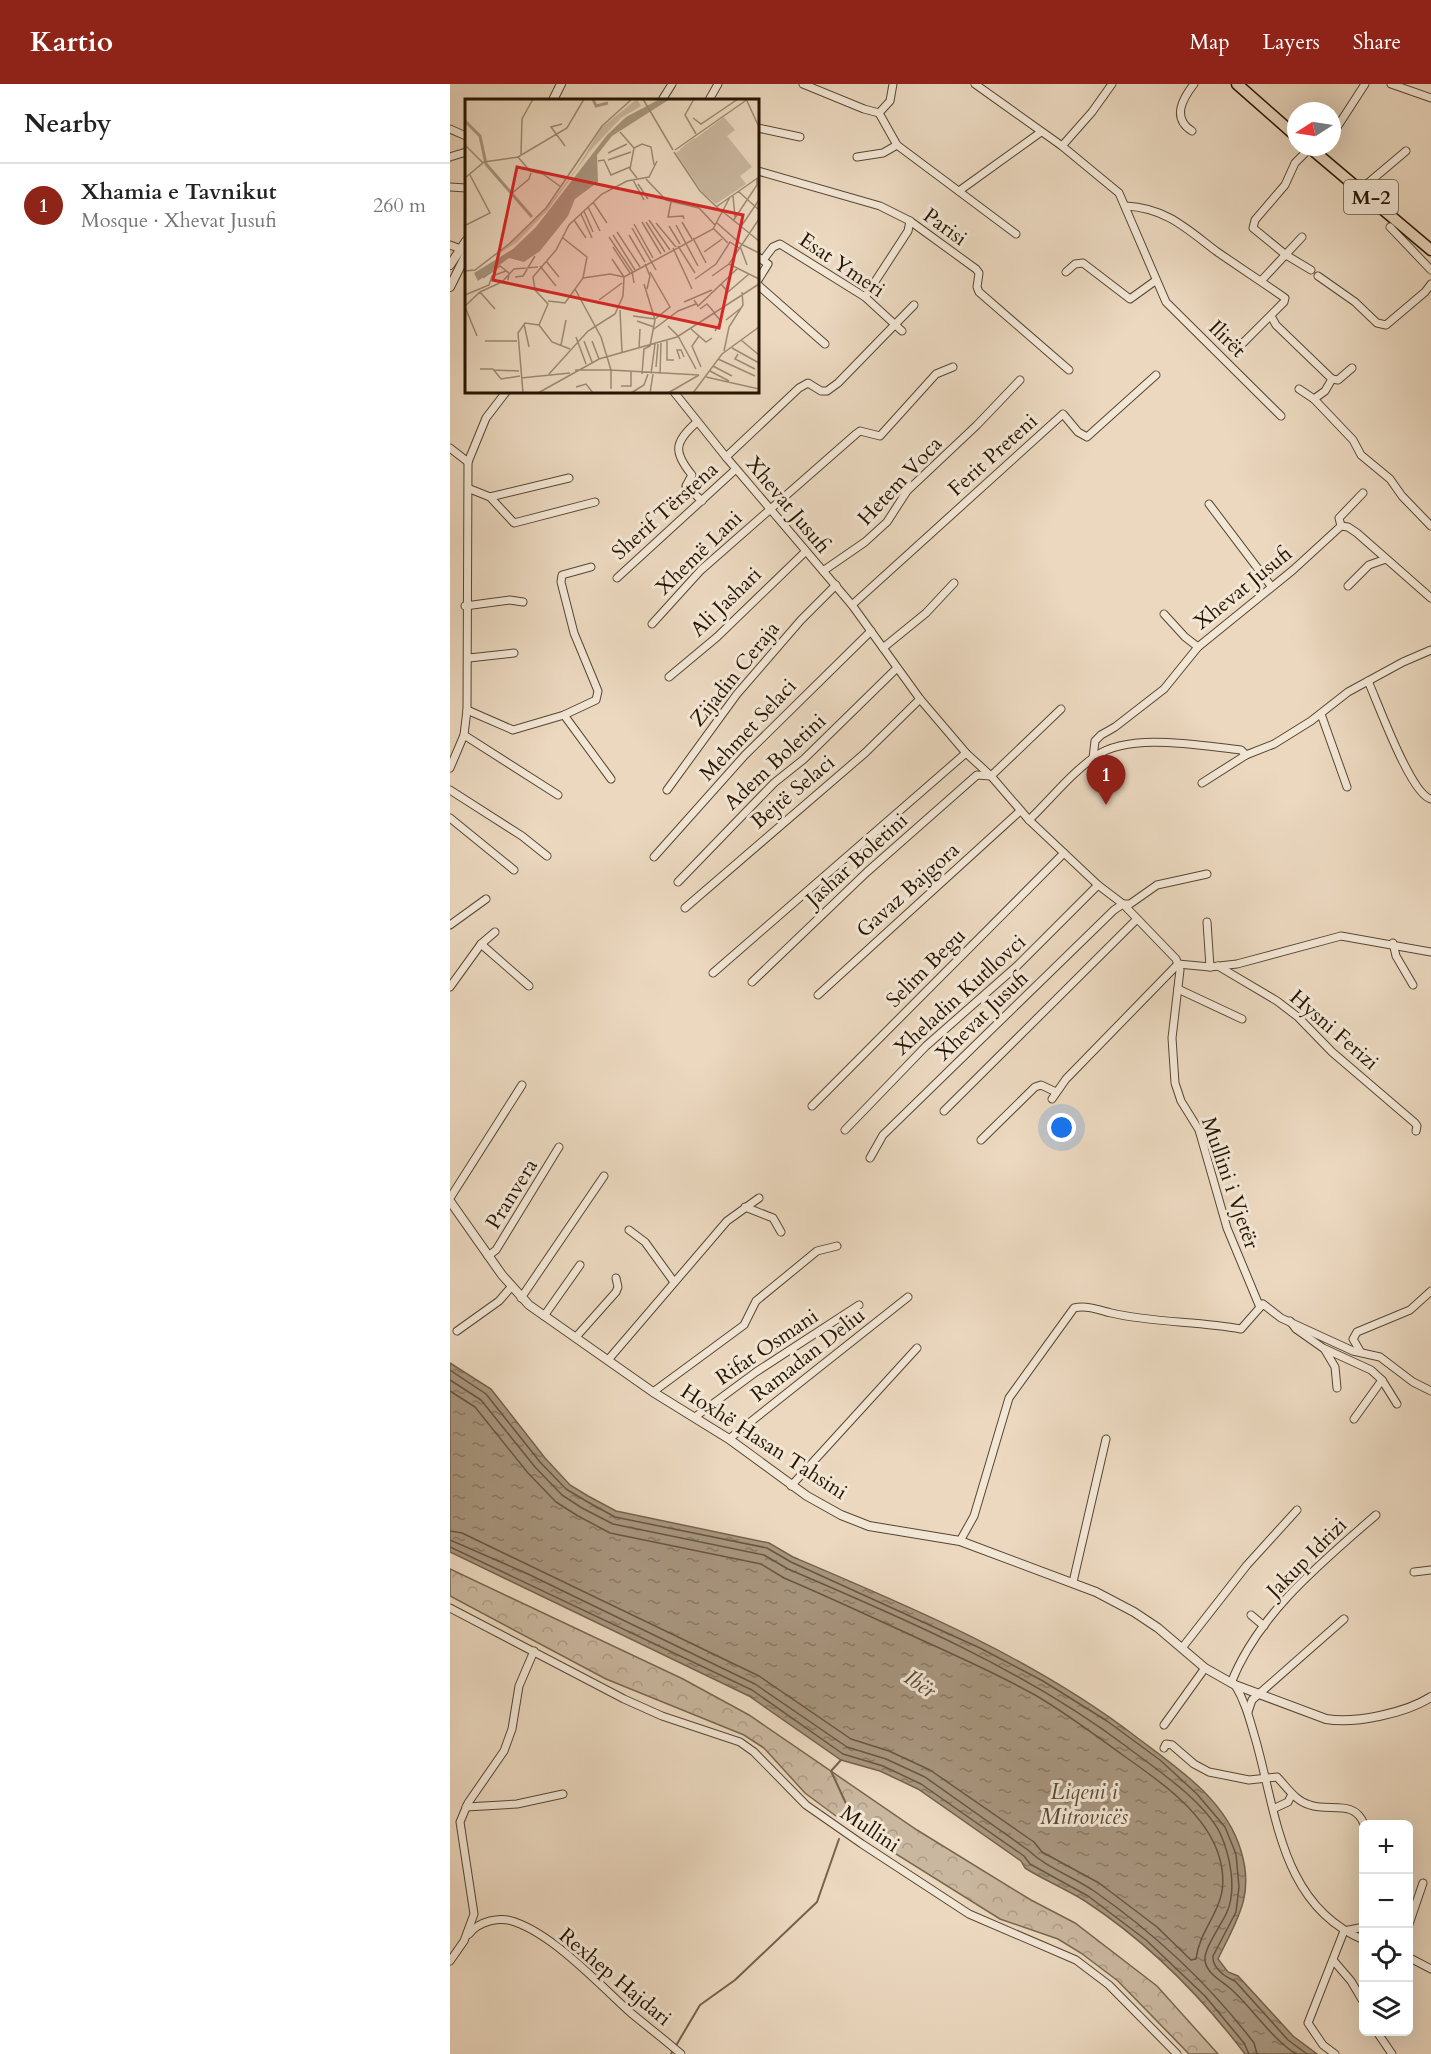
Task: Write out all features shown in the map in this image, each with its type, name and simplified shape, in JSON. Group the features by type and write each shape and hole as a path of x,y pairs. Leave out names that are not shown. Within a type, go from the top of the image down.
{"main road":[{"path":"1237,84 1287,128"},
{"name":"M-2","path":"1323,156 1431,250"}],"street":[{"path":"554,99 561,84"},
{"path":"663,99 672,84"},
{"path":"710,99 718,84"},
{"path":"803,84 879,113 897,145 1016,234"},
{"path":"879,113 890,101 893,84"},
{"name":"Ilirët","path":"975,84 1062,146 1112,187 1126,206 1155,281 1166,302 1281,416"},
{"path":"1062,146 1092,112 1112,84"},
{"path":"1192,130 1182,122 1181,108 1184,96 1194,84"},
{"path":"1341,121 1365,84"},
{"path":"1391,84 1431,98"},
{"path":"759,128 800,137"},
{"path":"450,129 465,136"},
{"path":"959,191 1041,132"},
{"path":"857,157 883,153 897,145"},
{"path":"1361,189 1406,151"},
{"path":"450,157 465,152"},
{"path":"1305,156 1295,163 1285,185 1255,220 1253,228 1286,255 1311,270"},
{"name":"Parisi","path":"759,171 864,201 910,221 976,269 979,277 976,282 979,291 1069,370"},
{"path":"450,187 465,188"},
{"path":"1126,206 1146,209 1183,224 1285,298 1243,344"},
{"path":"865,297 908,231 910,221"},
{"path":"1390,227 1431,270"},
{"path":"1261,281 1302,237"},
{"name":"Esat Ymeri","path":"759,279 768,266 760,258 780,244 865,297 902,331"},
{"path":"450,245 464,251"},
{"path":"450,265 464,251"},
{"path":"450,287 464,251"},
{"path":"1066,272 1075,264 1083,263 1130,299 1155,281"},
{"path":"1318,276 1354,302 1377,323 1386,325 1425,292 1431,284"},
{"path":"759,286 825,344"},
{"path":"726,457 799,388 811,383 821,391 827,391 838,383 915,305"},
{"path":"1271,316 1276,325 1332,380 1338,380 1352,368"},
{"name":"Xhemë Lani","path":"652,624 701,570 856,434 860,431 880,436 936,374 952,367"},
{"name":"Ferit Preteni","path":"852,605 1063,414 1078,432 1087,437 1156,375"},
{"name":"Hetem Voca","path":"823,571 865,542 887,522 908,491 1020,380"},
{"path":"1314,399 1325,391 1332,380"},
{"path":"1299,389 1314,399 1353,440 1361,455 1390,480 1431,526"},
{"path":"450,768 465,735 467,710 469,658 465,606 469,596 468,462 486,418 505,393"},
{"name":"Xhevat Jusufi","path":"676,395 805,552 836,585 920,699 966,753 991,776 1029,820 1098,885 1123,904 1171,952 1178,964"},
{"path":"697,422 685,434 677,452 678,458 692,475 686,486 702,501"},
{"path":"450,448 468,462"},
{"name":"Sherif Tërstena","path":"617,578 736,469"},
{"path":"490,496 570,478"},
{"path":"470,489 490,496 514,524 595,502"},
{"path":"1363,492 1340,518 1341,526 1348,527 1357,533 1431,598"},
{"path":"1209,504 1271,586"},
{"name":"Xhevat Jusufi","path":"1093,758 1095,741 1164,689 1198,647 1341,526"},
{"name":"Ali Jashari","path":"669,677 717,637 805,552"},
{"path":"1348,586 1369,565 1386,560"},
{"path":"467,710 513,730 564,715 591,704 598,695 574,633 561,582 562,575 591,567"},
{"path":"883,648 926,613 954,583"},
{"name":"Zijadin Ceraja","path":"667,790 737,694 801,620 836,585"},
{"path":"465,606 510,600 523,602"},
{"path":"1164,614 1185,638 1198,647"},
{"name":"Mehmet Selaci","path":"654,856 746,755 871,631"},
{"path":"1202,783 1246,754 1274,744 1321,714 1348,692 1431,650"},
{"path":"469,658 514,654"},
{"name":"Adem Boletini","path":"678,882 774,783 804,759 897,668"},
{"path":"1368,681 1412,780 1423,796 1431,799"},
{"name":"Bejtë Selaci","path":"685,908 865,753 920,699"},
{"path":"991,776 1061,709"},
{"path":"1321,714 1347,787"},
{"path":"564,715 611,778"},
{"path":"465,735 558,795"},
{"name":"Xhevat Jusufi","path":"1029,820 1093,758 1120,746 1164,742 1221,747 1241,750 1246,754"},
{"path":"713,973 966,753"},
{"name":"Jashar Boletini","path":"752,982 858,880 977,775 991,776"},
{"path":"450,790 522,836 547,856"},
{"name":"Gavaz Bajgora","path":"818,995 1020,811"},
{"path":"450,818 514,870"},
{"name":"Selim Begu","path":"812,1106 1064,853"},
{"name":"Xhevat Jusufi","path":"870,1158 884,1135 1114,910 1123,904 1130,904 1157,885 1207,874"},
{"name":"Xheladin Kutllovci","path":"844,1130 926,1046 1017,966 1098,885"},
{"path":"450,925 486,899"},
{"path":"944,1111 1137,919"},
{"path":"1207,922 1214,966"},
{"path":"450,987 481,944 495,932"},
{"name":"Hysni Ferizi","path":"1178,964 1214,966 1237,964 1341,936 1431,952"},
{"path":"481,944 529,986"},
{"path":"1393,944 1396,956 1413,985"},
{"path":"981,1140 1035,1087 1041,1085 1054,1095 1178,964"},
{"name":"Mullini i Vjetër","path":"1178,964 1178,989 1172,1038 1175,1083 1181,1101 1199,1130 1227,1228 1259,1305"},
{"name":"Hysni Ferizi","path":"1214,966 1277,1001 1298,1017 1332,1052 1415,1123 1416,1131"},
{"path":"1178,989 1242,1019"},
{"path":"450,1199 522,1085"},
{"name":"Pranvera","path":"488,1256 496,1250 559,1147"},
{"path":"521,1298 604,1176"},
{"path":"608,1360 727,1221 759,1198"},
{"name":"Hoxhë Hasan Tahsini","path":"450,1199 488,1256 521,1298 653,1392 729,1439 791,1486 841,1515 869,1526 960,1541 1073,1582 1122,1604 1205,1668 1233,1684 1259,1695 1339,1721 1378,1715 1431,1697"},
{"path":"745,1207 773,1218 781,1232"},
{"path":"629,1230 645,1242 674,1282"},
{"path":"653,1392 744,1325 756,1301 817,1251 837,1246"},
{"path":"544,1316 580,1264"},
{"path":"576,1337 616,1292 618,1287 616,1278"},
{"path":"457,1331 499,1300 512,1286"},
{"path":"1360,1351 1353,1339 1357,1332 1410,1310 1431,1291"},
{"name":"Ramadan Deliu","path":"729,1439 908,1297"},
{"path":"960,1541 974,1516 1009,1398 1074,1308 1086,1307 1152,1321 1212,1324 1241,1329 1250,1321 1259,1305 1263,1304 1290,1322 1353,1351 1380,1357 1413,1382 1431,1391"},
{"name":"Rifat Osmani","path":"695,1417 756,1372 859,1305"},
{"path":"1290,1322 1323,1348 1364,1366 1382,1380 1397,1404"},
{"path":"791,1486 917,1348"},
{"path":"1323,1348 1335,1367 1336,1388"},
{"path":"1354,1419 1382,1380"},
{"path":"1073,1582 1106,1439"},
{"path":"1182,1648 1247,1565 1297,1510"},
{"name":"Jakup Idrizi","path":"1233,1684 1243,1655 1264,1626 1325,1559 1376,1515"},
{"path":"1414,1572 1431,1570"},
{"name":"Mullini","path":"450,1608 647,1709 740,1742 754,1752 806,1805 969,1914 1076,1960 1109,1985 1177,2054"},
{"name":"Jakup Idrizi","path":"1251,1615 1264,1626"},
{"path":"1248,1712 1251,1702 1344,1618"},
{"name":"Rexhep Hajdari","path":"464,1941 474,1914 460,1822 466,1808 504,1751 512,1729 519,1686 534,1651"},
{"path":"1164,1725 1205,1668"},
{"path":"1233,1684 1248,1712 1298,1884 1325,1916 1344,1931 1359,1938"},
{"path":"1164,1748 1166,1744 1172,1745 1194,1764 1209,1772 1249,1780 1277,1777 1292,1794 1310,1805 1350,1809 1362,1820"},
{"path":"466,1808 533,1801 563,1794"},
{"path":"1275,1808 1288,1802 1292,1794"},
{"path":"1413,1912 1423,1883"},
{"name":"Rexhep Hajdari","path":"450,1961 474,1928 483,1923 514,1921 578,1963 681,2054"},
{"path":"1344,1931 1359,1928"},
{"path":"1335,2054 1323,2045 1308,2023 1344,1931"},
{"path":"1333,1960 1359,1995"},
{"path":"1413,1960 1431,1969"},
{"path":"1380,2036 1392,2054"}],"green space":[{"path":"450,1569 683,1679 749,1715 917,1830 1031,1900 1075,1923 1157,1986 1218,2054 1189,2054 1118,1981 1081,1953 1058,1939 1000,1919 840,1819 805,1793 764,1748 744,1735 606,1679 450,1596"}],"water":[{"name":"Liqeni i Mitrovicës","path":"450,1363 491,1389 545,1458 570,1485 588,1496 616,1511 769,1543 793,1557 926,1615 1013,1658 1055,1682 1096,1708 1183,1772 1224,1815 1234,1832 1245,1867 1246,1882 1242,1908 1218,1959 1228,1972 1238,1976 1293,2036 1317,2054 1245,2054 1191,1991 1130,1934 1085,1901 1025,1868 1021,1861 918,1789 880,1771 841,1760 749,1696 450,1552"}],"waterway":[{"path":"841,1760 831,1771 854,1821"},
{"path":"671,2054 700,2005 735,1980 817,1902 839,1839"}],"place":[{"name":"Xhamia e Tavnikut","path":"1106,805"}],"water label":[{"name":"Ibër","path":"920,1684"}]}
